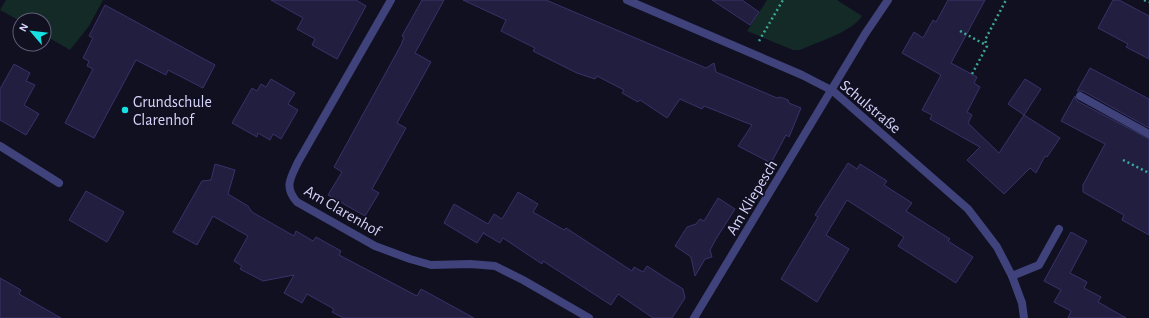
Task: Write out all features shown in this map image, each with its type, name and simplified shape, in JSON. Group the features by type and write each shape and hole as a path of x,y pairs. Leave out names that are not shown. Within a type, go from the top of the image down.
{"street":[{"name":"Am Clarenhof","path":"391,0 298,162 289,181 290,194 297,202 375,246 431,265 470,264 495,266 523,280 589,318"},
{"name":"Schulstraße","path":"627,0 802,75 833,91 968,209 997,247 1012,276 1022,303 1024,318"},
{"name":"Am Kliepesch","path":"694,318 833,91 865,34 888,0"},
{"path":"1080,96 1149,134"},
{"path":"0,146 59,183"},
{"path":"1012,276 1039,265 1059,229"}],"path":[{"path":"752,54 783,0"},
{"path":"988,46 985,40 1006,0"},
{"path":"1144,0 1149,2"},
{"path":"960,31 988,46"},
{"path":"972,74 988,46"},
{"path":"1123,160 1149,173"}],"green space":[{"path":"6,0 103,0 89,26 70,50 52,40 52,12 12,12 12,17 0,10"},
{"path":"767,0 837,0 862,16 850,27 834,36 800,50 793,50 747,31"}],"building":[{"path":"271,0 356,0 366,6 337,59 312,45 315,39 297,29 303,18"},
{"path":"422,0 444,0 415,53 431,62 397,123 406,128 372,189 379,193 365,216 328,195 342,172 334,167 401,45 404,37 402,36"},
{"path":"463,0 546,0 706,68 714,63 716,72 777,98 780,97 788,100 789,103 801,108 789,137 786,135 771,163 738,146 752,125 704,106 702,109 680,99 667,118 640,100 638,102 622,93 624,90 597,76 595,79 577,73 533,51 535,48 501,31 506,20"},
{"path":"712,0 742,0 759,12 750,25"},
{"path":"948,0 985,0 951,63 977,77 974,83 980,87 967,112 972,115 968,123 999,153 1024,115 1060,138 1047,157 1045,156 1036,173 1030,168 1004,194 967,160 980,147 930,119 932,115 922,110 941,75 902,53 914,32 923,38 933,20 936,22"},
{"path":"1113,0 1119,0 1149,16 1149,59 1126,47 1128,44 1098,28"},
{"path":"105,5 215,65 203,88 168,70 166,75 136,60 94,138 65,123 93,69 87,66 89,61 83,58 93,38 89,36"},
{"path":"14,64 30,73 26,81 35,85 24,105 39,114 26,135 0,120 0,89"},
{"path":"1090,68 1149,99 1149,128 1083,91 1077,91"},
{"path":"271,79 295,93 288,104 298,110 281,139 273,134 270,140 258,133 257,137 232,123 252,88 257,91 261,84 266,87"},
{"path":"1025,79 1041,89 1024,115 1008,104"},
{"path":"1075,96 1077,101 1149,139 1149,235 1122,220 1124,215 1083,192 1083,185 1105,144 1061,121"},
{"path":"848,163 857,169 860,164 887,181 884,185 912,203 906,211 950,239 948,241 973,257 956,283 898,246 904,237 847,200 826,235 849,249 817,302 781,279 818,217 815,215"},
{"path":"215,164 235,170 228,194 248,206 252,212 294,236 296,231 313,241 316,237 341,251 339,255 417,296 421,289 474,318 343,318 332,312 334,309 307,294 302,303 284,293 294,275 263,281 240,269 242,266 234,261 248,236 213,216 197,245 173,232 202,181 211,180"},
{"path":"86,191 124,212 107,242 69,220"},
{"path":"518,192 538,204 533,212 564,230 566,228 632,271 634,267 643,272 647,266 683,289 685,298 672,318 653,318 618,294 611,305 543,261 542,264 503,238 500,243 483,233 477,243 444,223 454,204 488,224 494,214 502,219"},
{"path":"718,198 735,209 710,250 712,257 705,259 695,276 691,257 675,246 687,227 696,224 700,219 704,221"},
{"path":"1071,232 1087,241 1070,273 1087,282 1084,288 1101,297 1098,302 1126,318 1068,318 1071,311 1054,302 1061,290 1044,281"},
{"path":"0,278 21,290 19,294 61,318 0,318"}],"place":[{"name":"Grundschule Clarenhof","path":"125,110"}]}
